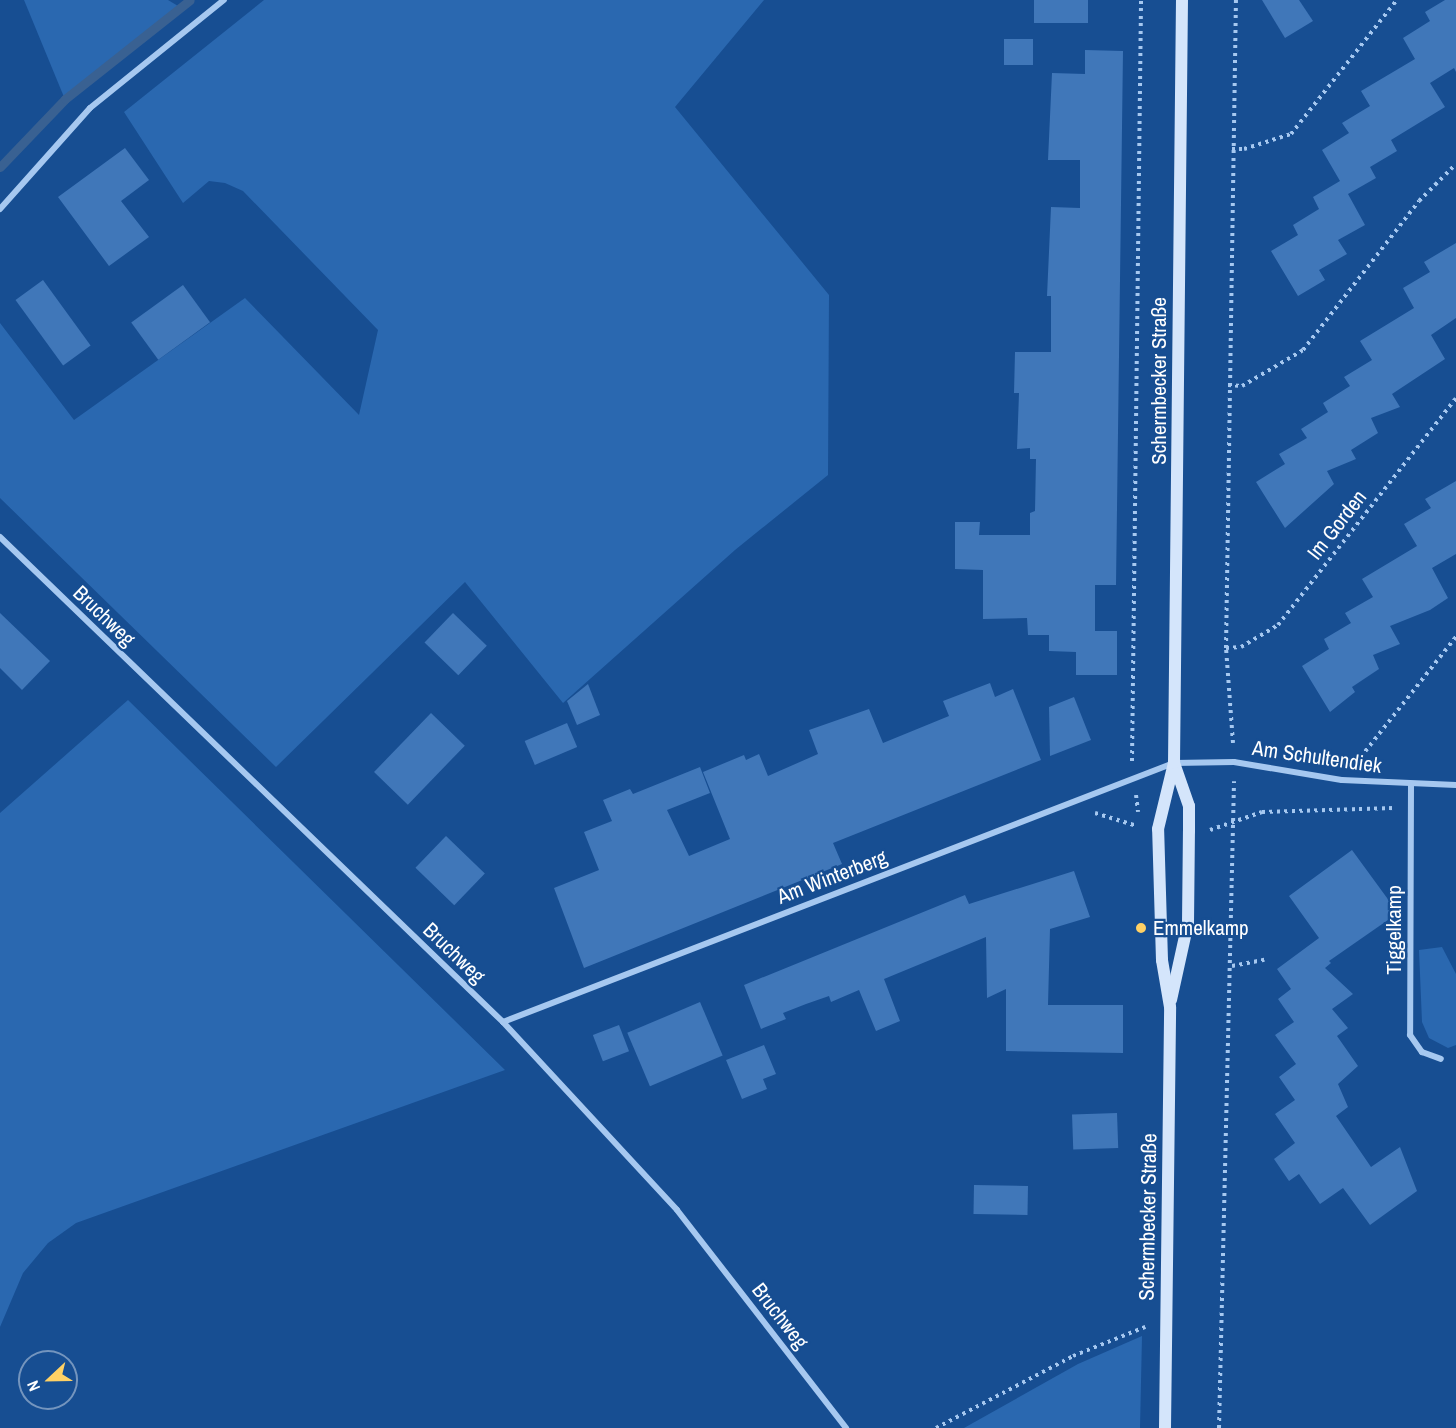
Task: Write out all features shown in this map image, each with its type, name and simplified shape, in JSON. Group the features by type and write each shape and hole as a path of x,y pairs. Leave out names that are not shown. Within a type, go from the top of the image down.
{"main road":[{"name":"Schermbecker Straße","path":"1165,1428 1170,1007 1162,960 1158,829 1174,763 1182,0"},
{"name":"Schermbecker Straße","path":"1170,1007 1188,922 1189,806 1174,763"}],"street":[{"path":"0,209 90,108 224,0"},
{"name":"Bruchweg","path":"0,537 503,1022 677,1210 846,1428"},
{"name":"Am Schultendiek","path":"1174,763 1234,762 1342,780 1456,785"},
{"name":"Am Winterberg","path":"503,1022 1174,763"},
{"name":"Tiggelkamp","path":"1411,784 1410,1035 1422,1052 1441,1059"}],"path":[{"path":"1066,805 1141,827 1133,780 1141,0"},
{"path":"1220,1428 1234,824 1234,762 1226,648 1228,385 1236,0"},
{"path":"1232,149 1244,149 1291,134 1397,0"},
{"path":"1228,385 1242,386 1303,350 1419,201 1456,164"},
{"name":"Im Gorden","path":"1226,648 1241,647 1278,626 1456,398"},
{"path":"1342,780 1456,637"},
{"path":"1234,824 1262,812 1410,807"},
{"path":"1232,966 1264,960"},
{"path":"936,1428 1073,1356 1139,1328 1166,1322"}],"shaded area":[{"path":"24,0 168,0 178,6 64,97"},
{"path":"264,0 764,0 675,107 829,295 828,475 735,550 563,703 465,582 276,767 0,498 0,323 74,420 245,298 359,415 378,330 243,191 225,183 209,181 183,203 124,112"},
{"path":"128,700 505,1070 76,1223 48,1243 23,1273 0,1327 0,813"},
{"path":"1442,947 1456,974 1456,1045 1448,1048 1429,1038 1422,1022 1419,950"},
{"path":"1142,1336 1140,1428 964,1428 1078,1364"}],"building":[{"path":"1034,0 1088,0 1088,23 1034,23"},
{"path":"1262,0 1299,0 1313,21 1285,38"},
{"path":"1445,0 1456,0 1456,72 1454,68 1430,83 1445,107 1391,140 1397,151 1370,167 1376,178 1348,194 1365,225 1338,240 1347,254 1319,270 1325,280 1298,296 1271,251 1298,235 1293,225 1319,209 1313,197 1340,181 1322,150 1349,133 1342,123 1370,106 1361,91 1415,59 1403,38 1430,21 1425,12"},
{"path":"1004,39 1033,39 1033,65 1004,65"},
{"path":"1085,50 1123,51 1116,585 1095,585 1095,631 1117,631 1117,675 1076,675 1076,652 1049,651 1049,635 1028,635 1027,618 983,619 983,570 955,569 955,522 980,522 979,535 1030,535 1030,513 1035,511 1036,459 1030,459 1030,448 1017,449 1019,393 1014,393 1015,352 1051,352 1051,296 1047,296 1051,207 1080,208 1080,160 1048,160 1052,73 1085,74"},
{"path":"125,148 149,180 121,201 149,237 109,266 58,197"},
{"path":"1456,243 1456,318 1431,335 1445,359 1392,394 1400,407 1371,418 1378,433 1351,450 1356,459 1327,471 1334,484 1285,528 1256,482 1285,464 1279,454 1307,438 1301,429 1328,412 1323,403 1350,386 1344,377 1372,360 1360,341 1414,308 1403,288 1430,272 1424,262"},
{"path":"43,280 91,346 63,366 15,300"},
{"path":"183,285 210,322 158,360 131,323"},
{"path":"1456,481 1456,554 1432,568 1448,598 1430,610 1390,626 1400,644 1373,655 1379,669 1352,687 1355,692 1330,712 1302,666 1329,649 1324,639 1351,623 1345,613 1373,597 1362,579 1417,546 1404,524 1431,508 1425,499"},
{"path":"0,613 50,661 22,690 0,668"},
{"path":"453,613 487,646 458,675 425,642"},
{"path":"990,683 995,697 1013,689 1041,760 833,843 842,864 584,968 554,888 599,870 584,832 612,821 603,800 630,789 633,794 700,767 710,793 667,810 689,856 730,839 703,772 744,755 746,760 759,754 768,776 818,754 809,730 869,709 883,743 949,716 943,701"},
{"path":"588,684 600,715 577,725 567,701"},
{"path":"1074,697 1091,740 1050,756 1049,707"},
{"path":"431,713 465,746 408,805 374,772"},
{"path":"567,723 577,747 535,765 525,741"},
{"path":"446,836 485,874 454,905 415,868"},
{"path":"1352,850 1398,913 1329,961 1331,963 1325,968 1353,994 1332,1009 1348,1028 1337,1036 1358,1066 1338,1084 1348,1107 1336,1116 1371,1167 1400,1147 1417,1191 1370,1225 1343,1188 1320,1204 1299,1174 1289,1181 1274,1159 1295,1143 1275,1114 1295,1100 1279,1077 1296,1064 1275,1035 1294,1022 1278,999 1291,989 1277,969 1319,938 1289,896"},
{"path":"1074,871 1090,917 1050,929 1048,1005 1123,1005 1123,1053 1006,1051 1006,989 987,998 986,937 884,979 900,1021 876,1031 859,990 831,1002 829,996 783,1013 786,1019 761,1029 744,985 965,895 969,904"},
{"path":"700,1002 723,1055 650,1086 627,1033"},
{"path":"619,1025 629,1051 603,1061 593,1035"},
{"path":"764,1045 776,1074 763,1079 767,1089 742,1099 726,1060"},
{"path":"1117,1113 1118,1148 1073,1150 1072,1115"},
{"path":"974,1185 1028,1186 1027,1215 973,1214"}],"waterway":[{"path":"0,167 65,99 190,0"}],"place":[{"name":"Emmelkamp","path":"1141,928"}]}
